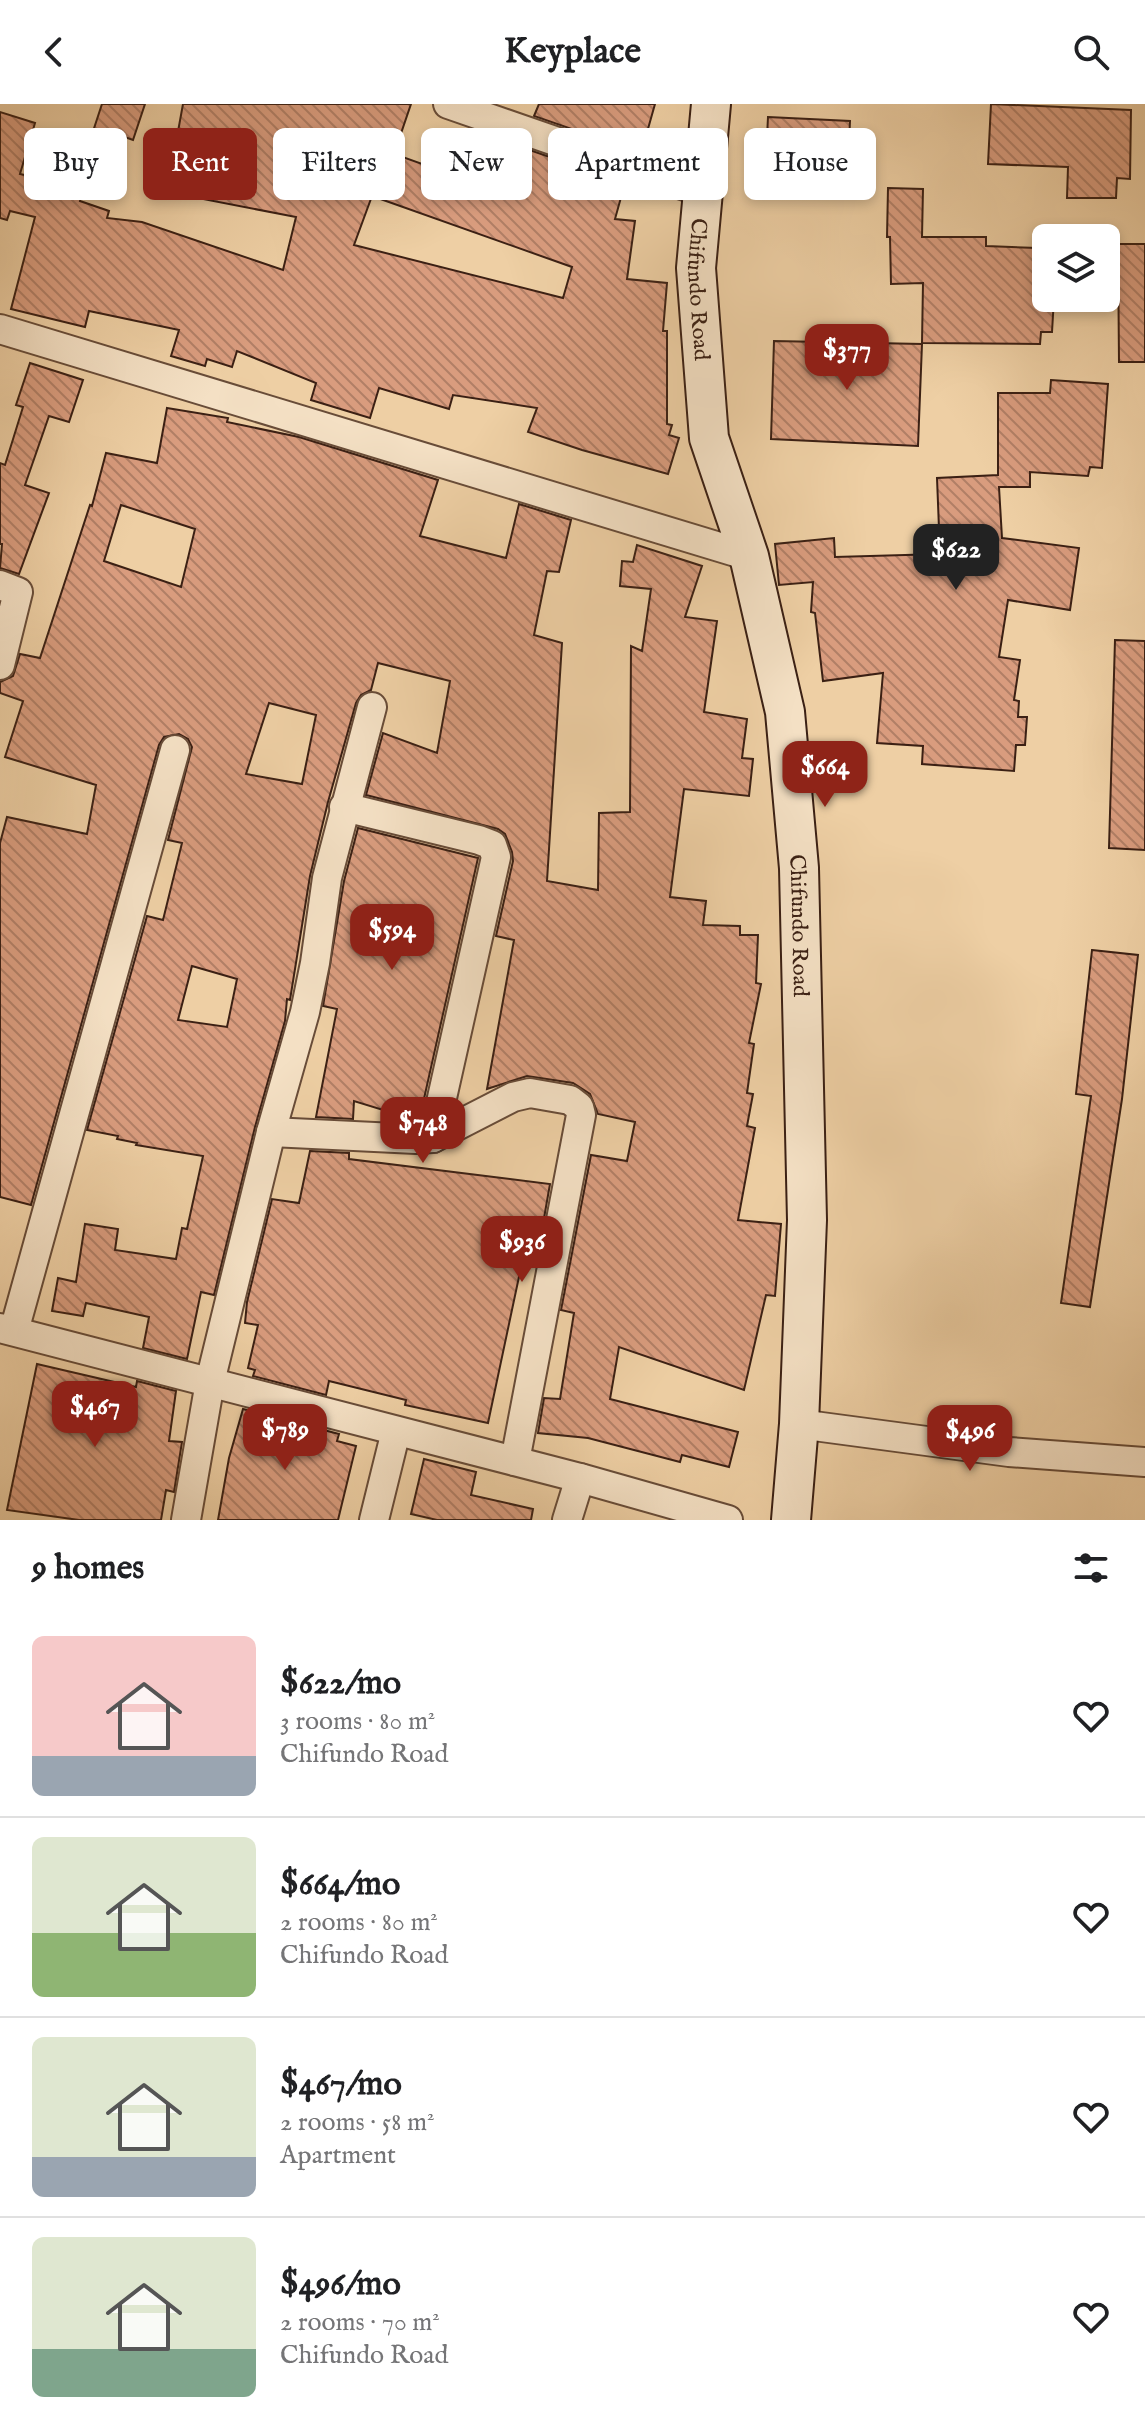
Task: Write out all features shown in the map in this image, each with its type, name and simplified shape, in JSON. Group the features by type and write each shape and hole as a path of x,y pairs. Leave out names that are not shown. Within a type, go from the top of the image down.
{"street":[{"path":"448,104 548,139"},
{"name":"Chifundo Road","path":"709,128 711,104"},
{"name":"Chifundo Road","path":"701,200 696,268 709,438 749,556 785,712 799,868 807,1220 799,1424 791,1520"},
{"path":"0,329 749,556"},
{"path":"0,585 18,592 0,665"},
{"path":"186,1520 210,1382 271,1132 305,1012 327,878 372,707"},
{"path":"175,750 4,1332 515,1461 728,1520"},
{"path":"344,807 479,840 492,845 496,857 433,1138"},
{"path":"271,1132 433,1138 513,1097 530,1093 570,1100 579,1107 581,1115 515,1461"},
{"path":"799,1424 1009,1452 1145,1462"},
{"path":"374,1520 396,1431"},
{"path":"567,1520 580,1478"}],"building":[{"path":"102,104 145,104 133,140 127,138 127,128 94,128"},
{"path":"183,104 411,104 403,128 273,128 273,200 371,200 354,245 563,298 572,267 383,200 405,200 405,158 421,164 421,200 532,200 532,151 548,156 548,200 620,200 615,219 635,221 627,279 667,283 663,331 667,331 667,424 672,425 669,435 679,438 668,474 528,432 537,408 453,395 449,409 379,388 370,418 311,400 316,383 237,351 232,367 207,359 205,366 171,356 179,330 89,311 85,327 11,309 35,217 10,211 7,220 0,218 0,112 35,123 34,128 24,128 24,160 20,174 24,175 24,200 80,200 109,211 107,218 142,222 283,270 296,217 208,200 257,200 257,128 179,128"},
{"path":"539,104 655,104 648,128 569,128 534,116"},
{"path":"991,104 1131,110 1130,179 1117,178 1116,198 1067,198 1068,167 988,164"},
{"path":"768,117 850,121 850,128 767,128"},
{"path":"888,188 923,189 922,237 986,237 986,246 1032,248 1032,312 1053,312 1052,332 1041,332 1040,344 922,343 923,283 891,284 890,237 887,237"},
{"path":"1120,244 1145,244 1145,362 1119,362"},
{"path":"774,341 922,344 918,446 771,439"},
{"path":"30,363 83,380 69,422 49,416 25,485 49,493 19,574 0,568 0,463 5,465 23,407 16,405"},
{"path":"1051,380 1108,384 1102,468 1090,467 1088,476 1030,472 1030,487 999,487 1002,538 1079,548 1070,610 1008,600 999,657 1020,660 1014,700 1019,701 1018,717 1027,717 1025,745 1016,745 1014,771 922,764 923,746 877,743 883,673 823,681 815,613 811,612 813,582 779,585 775,544 834,538 835,557 940,554 937,478 998,475 998,393 1050,393"},
{"path":"167,408 228,418 227,422 299,437 438,480 420,536 506,558 519,504 571,520 559,572 547,571 534,635 562,643 547,881 598,890 599,813 630,812 631,646 642,651 651,589 620,586 622,561 633,562 637,545 702,566 685,617 717,621 704,712 747,719 742,758 753,759 749,796 684,789 670,897 706,901 703,925 740,926 740,935 758,935 756,983 761,984 749,1043 754,1044 747,1093 753,1094 747,1126 755,1128 738,1220 781,1224 775,1296 766,1295 744,1390 619,1347 610,1399 738,1432 729,1467 682,1455 680,1462 588,1438 538,1433 544,1398 560,1399 574,1313 561,1310 591,1155 627,1161 635,1122 598,1114 590,1094 573,1083 527,1076 487,1089 514,940 496,936 513,861 512,852 505,834 498,829 366,795 383,733 437,753 450,681 378,663 371,690 361,695 356,703 328,802 310,876 285,1021 255,1127 214,1295 201,1292 187,1359 143,1348 149,1317 86,1303 83,1316 52,1311 58,1278 76,1282 85,1224 118,1229 115,1250 176,1259 182,1228 187,1229 203,1156 136,1145 117,1139 118,1136 87,1130 147,916 163,920 182,843 168,840 192,747 188,739 179,734 164,737 159,745 31,1205 0,1197 0,843 7,817 87,834 96,785 5,757 23,701 0,693 0,682 13,676 20,654 40,658 92,506 106,453 157,463","holes":["121,505 195,529 181,587 104,561","269,703 316,715 302,784 246,774","192,966 237,979 227,1027 178,1020"]},
{"path":"1115,640 1145,641 1145,850 1109,848"},
{"path":"358,828 478,858 419,1121 354,1101 353,1119 316,1117 337,1009 323,1006 344,881"},
{"path":"1092,950 1138,955 1122,1099 1090,1307 1061,1303 1091,1096 1076,1094"},
{"path":"310,1151 349,1153 349,1159 550,1184 540,1241 527,1239 488,1423 405,1405 406,1400 329,1381 326,1395 253,1376 255,1370 248,1368 258,1325 245,1323 247,1302 272,1199 299,1203"},
{"path":"37,1364 136,1387 137,1381 176,1391 169,1441 182,1442 174,1492 166,1490 161,1520 79,1520 7,1510"},
{"path":"243,1409 339,1434 337,1441 356,1446 338,1520 218,1520 229,1458"},
{"path":"424,1459 476,1472 471,1495 533,1509 531,1520 437,1520 411,1514"}]}
